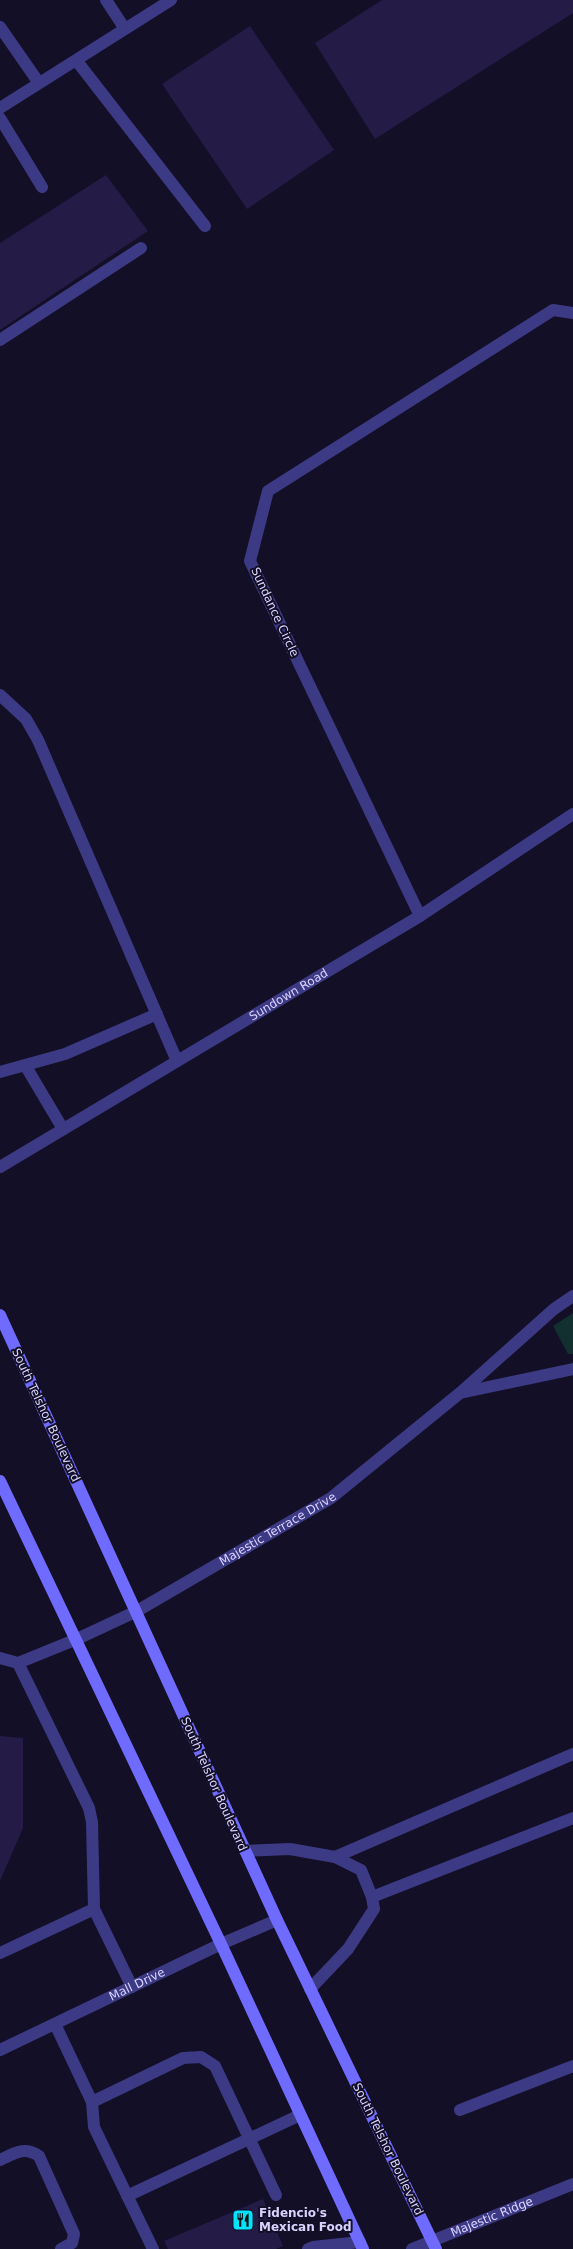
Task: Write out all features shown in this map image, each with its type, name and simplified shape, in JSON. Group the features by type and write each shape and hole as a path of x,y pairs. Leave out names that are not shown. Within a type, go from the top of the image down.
{"main road":[{"name":"South Telshor Boulevard","path":"0,1315 137,1611 276,1920 434,2245"},
{"path":"0,1481 221,1944 361,2246"}],"street":[{"path":"106,0 125,29"},
{"path":"0,108 172,0"},
{"path":"0,27 39,83"},
{"path":"76,60 205,226"},
{"path":"0,118 42,187"},
{"path":"0,340 141,248"},
{"name":"Sundance Circle","path":"420,916 250,561 268,491 553,310 573,313"},
{"path":"0,695 26,719 38,740 177,1061"},
{"name":"Sundown Road","path":"0,1167 420,916 573,814"},
{"path":"0,1072 65,1054 157,1014"},
{"path":"25,1065 63,1129"},
{"name":"Majestic Terrace Drive","path":"18,1663 137,1611 331,1498 460,1393 554,1310 573,1296"},
{"name":"Majestic Terrace Drive","path":"460,1393 573,1369"},
{"path":"0,1658 18,1663 89,1808 92,1822 94,1909 132,1988"},
{"path":"335,1857 573,1754"},
{"path":"372,1897 573,1818"},
{"path":"245,1851 290,1849 335,1857 361,1870 372,1897 374,1909 348,1949 310,1989"},
{"path":"0,1953 94,1909"},
{"name":"Mall Drive","path":"0,2050 221,1944 276,1920"},
{"path":"55,2024 92,2102 94,2128 153,2249"},
{"path":"92,2102 183,2058 202,2057 216,2066 276,2195"},
{"path":"460,2110 573,2066"},
{"path":"127,2196 300,2115"},
{"path":"0,2160 21,2150 30,2150 39,2156 74,2234 72,2243 61,2249"},
{"name":"Majestic Ridge","path":"412,2249 434,2245 573,2184"},
{"path":"308,2249 313,2247 361,2246"}],"green space":[{"path":"573,1313 573,1354 568,1354 553,1326"}],"building":[{"path":"382,0 573,0 573,13 375,139 315,43"},
{"path":"250,26 334,150 247,209 162,84"},
{"path":"106,175 148,231 0,330 0,243"},
{"path":"0,1736 23,1738 23,1828 0,1881"},
{"name":"Fidencio's Mexican Food","path":"263,2199 283,2246 276,2249 168,2249 164,2241"}],"place":[{"name":"Fidencio's Mexican Food","path":"243,2220"}]}
